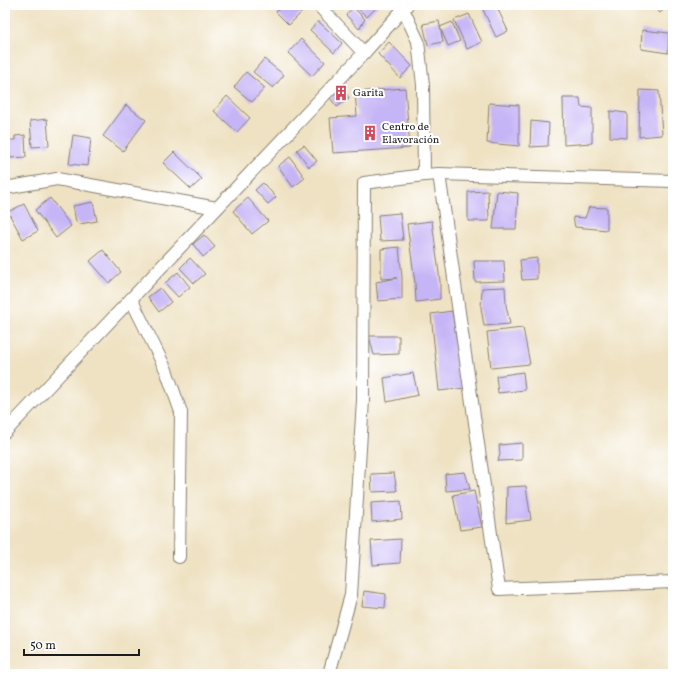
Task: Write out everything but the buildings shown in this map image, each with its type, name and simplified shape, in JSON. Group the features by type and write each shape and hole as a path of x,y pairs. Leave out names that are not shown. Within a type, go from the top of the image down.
{"street":[{"path":"318,5 364,53"},
{"path":"5,432 364,53 405,7 418,41 423,85 424,174"},
{"path":"329,674 352,595 363,400 364,183 424,174 673,181"},
{"path":"439,174 499,590 673,582"},
{"path":"5,188 56,179 217,208"},
{"path":"131,299 166,370 181,412 179,557"}],"place":[{"name":"Garita","path":"341,93"},
{"name":"Centro de Elavoración","path":"370,133"}]}
